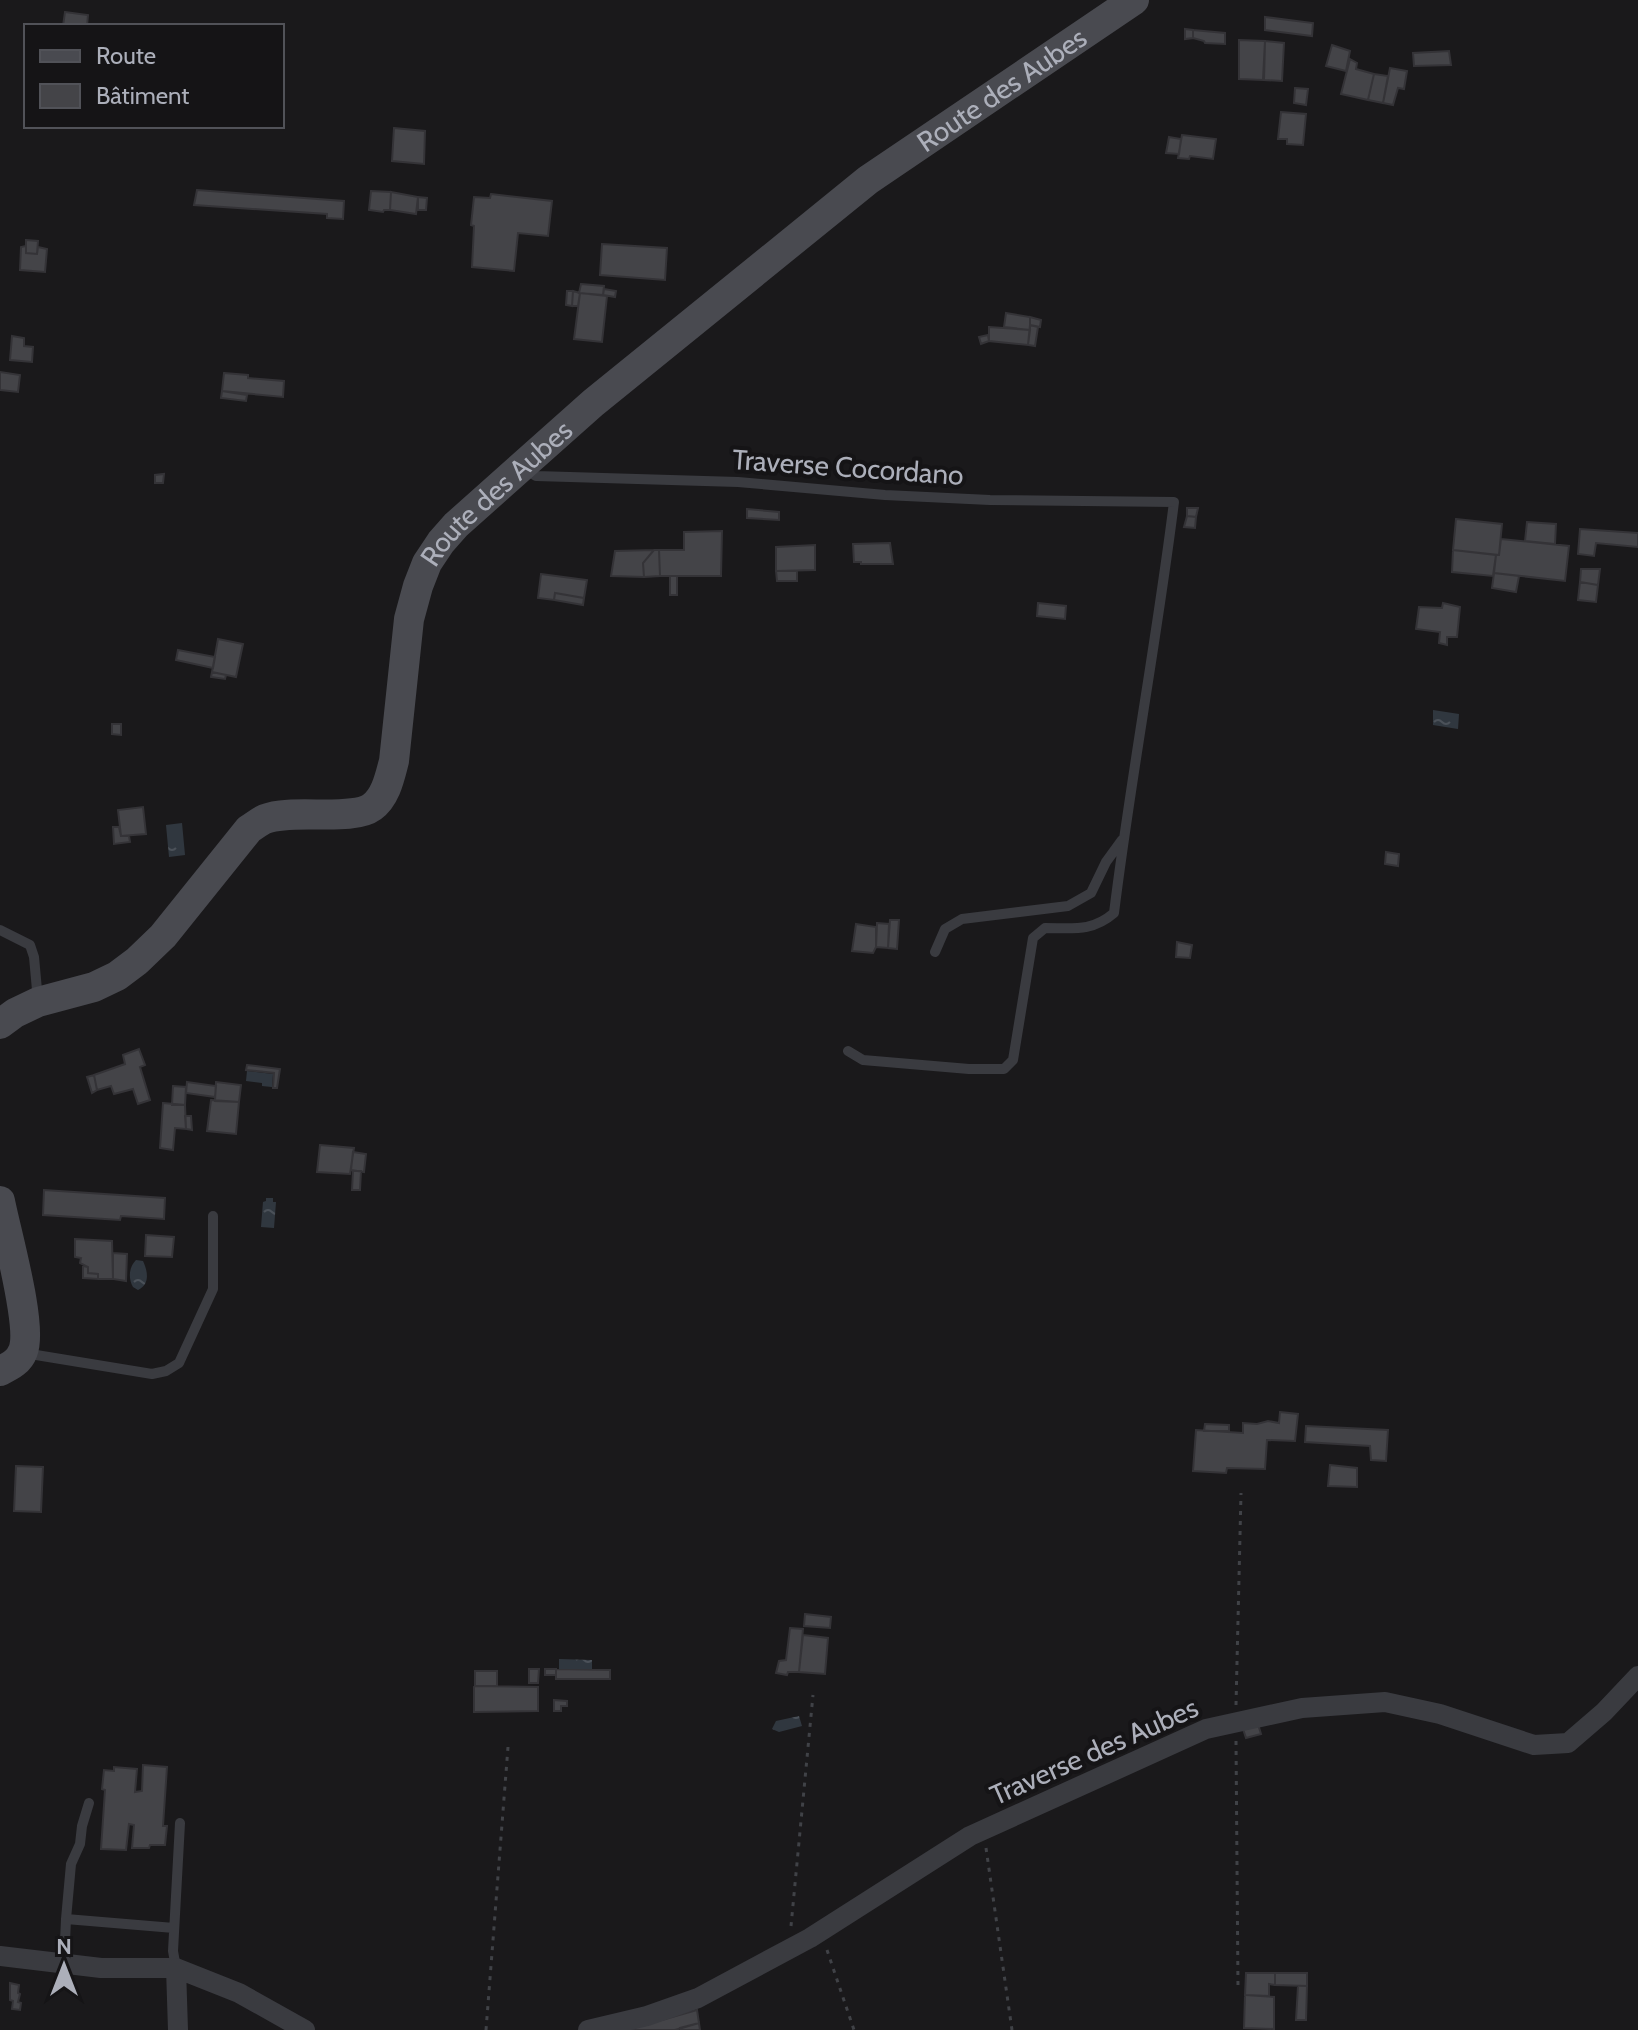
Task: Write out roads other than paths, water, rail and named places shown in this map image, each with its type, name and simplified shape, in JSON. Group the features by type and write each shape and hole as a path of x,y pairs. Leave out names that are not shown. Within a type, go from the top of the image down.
{"street":[{"name":"Route des Aubes","path":"0,1024 38,1002 94,987 117,976 137,961 163,936 249,829 266,818 355,813 372,808 389,782 394,761 409,619 418,586 427,563 456,525 605,393 868,180 1134,0"},
{"path":"0,1201 26,1339 11,1362"},
{"name":"Traverse des Aubes","path":"588,2030 647,2016 698,1998 821,1931 970,1836 1206,1729 1302,1708 1385,1702 1440,1714 1534,1745 1568,1743 1604,1712 1638,1676"},
{"path":"0,1956 101,1968 176,1968 239,1993 305,2030"},
{"path":"176,1968 178,2030"}],"lane":[{"name":"Traverse Cocordano","path":"521,467 536,476 738,482 885,495 990,500 1174,502 1123,839"},
{"path":"935,952 945,929 962,919 1068,906 1091,893 1106,862 1123,839"},
{"path":"848,1051 863,1060 1004,1069 1013,1060 1033,938 1045,928 1087,928 1101,923 1114,913 1123,839"},
{"path":"0,930 30,945 38,1002"},
{"path":"11,1362 152,1374 166,1371 179,1363 213,1289 213,1216"},
{"path":"64,1964 71,1864 80,1844 89,1803"},
{"path":"176,1968 173,1951 180,1823"},
{"path":"66,1919 174,1928"}],"water":[{"path":"1433,710 1459,714 1458,729 1433,725"},
{"path":"182,823 185,855 169,857 166,825"},
{"path":"247,1071 273,1074 272,1087 246,1081"},
{"path":"266,1198 273,1198 276,1202 274,1228 261,1227"},
{"path":"136,1260 143,1261 147,1273 145,1284 138,1290 133,1287 130,1276"},
{"path":"559,1659 592,1660 592,1670 559,1669"},
{"path":"799,1716 802,1726 779,1732 772,1729 776,1721"}]}
